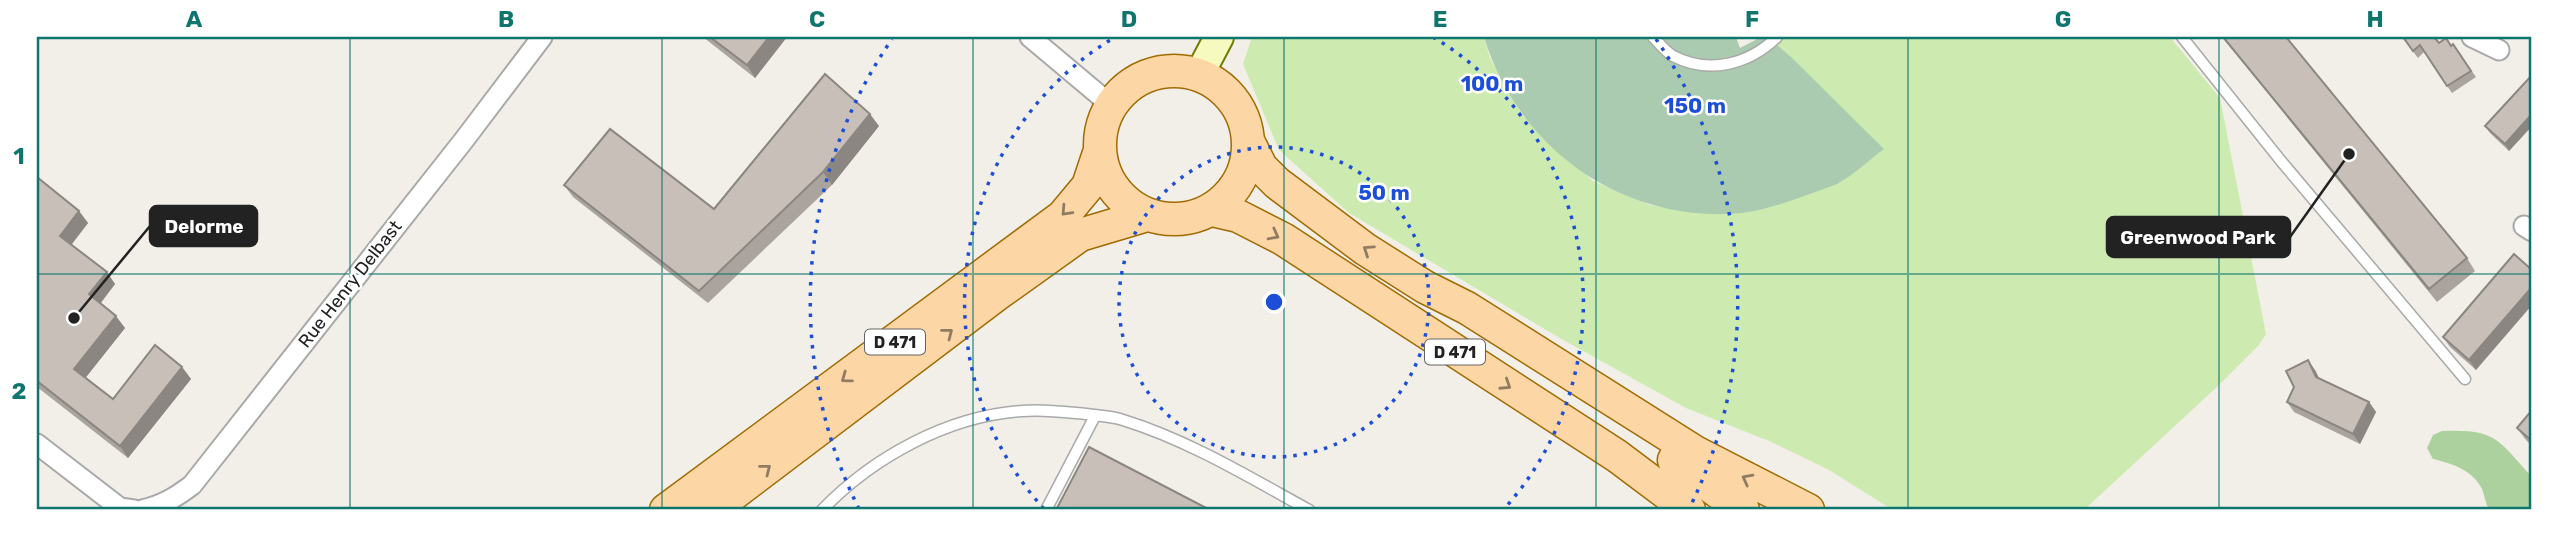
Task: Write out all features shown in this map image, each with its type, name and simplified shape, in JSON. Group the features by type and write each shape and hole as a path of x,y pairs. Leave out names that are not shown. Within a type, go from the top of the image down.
{"main road":[{"path":"1174,70 1199,75 1221,87 1238,107 1248,131 1247,163 1239,181 1227,197 1212,210 1180,220 1147,215 1129,205 1114,191 1104,173 1099,153 1101,128 1111,105 1127,87 1149,74 1174,70"},
{"name":"D 471","path":"1249,143 1261,167 1293,197 1425,288 1458,316 1593,405 1743,510"},
{"name":"D 471","path":"666,510 1063,216 1088,186 1099,153"},
{"name":"D 471","path":"1212,210 1238,216 1283,239 1617,456 1689,510"},
{"name":"D 471","path":"712,510 996,295 1080,235 1147,215"},
{"path":"1425,288 1467,308 1695,452 1808,510"}],"street":[{"name":"Rue Henry Delbast","path":"142,510 173,499 192,485 542,37"},
{"path":"1030,37 1111,105"},
{"path":"1199,75 1219,37"},
{"path":"2472,37 2499,50"},
{"path":"37,444 120,508 134,510"}],"lane":[{"path":"1653,37 1671,55 1699,65 1722,66 1745,61 1777,37"},
{"path":"2182,37 2299,183 2465,379"},
{"path":"822,510 885,459 929,434 982,417 1023,411 1121,419 1238,471 1309,510"},
{"path":"1046,510 1095,416"}],"green space":[{"path":"1252,37 1484,37 1490,58 1522,115 1593,181 1650,205 1730,214 1791,57 1768,37 2170,37 2220,98 2266,334 2259,345 2218,386 2084,510 1893,510 1829,470 1769,441 1686,408 1558,337 1349,213 1279,150 1243,64"},
{"path":"1484,37 1736,37 1740,48 1761,37 1768,37 1884,149 1837,184 1759,210 1729,214 1687,212 1647,203 1610,188 1576,168 1546,142 1520,111 1499,76"},
{"path":"2442,431 2474,432 2503,445 2532,477 2532,510 2490,510 2482,489 2473,477 2454,465 2433,459 2427,448 2433,435"}],"building":[{"path":"710,37 769,37 747,65"},
{"path":"2223,37 2286,37 2467,258 2429,289"},
{"path":"2403,37 2434,37 2439,43 2446,38 2471,71 2447,86 2420,45 2413,51"},
{"path":"825,74 870,114 823,172 699,291 564,185 610,129 714,209"},
{"path":"2532,75 2532,114 2505,144 2485,126"},
{"path":"37,177 79,211 60,236 107,272 89,294 116,316 74,369 113,399 155,345 182,367 120,446 37,381"},
{"path":"2514,254 2532,270 2532,287 2469,360 2443,337"},
{"path":"2308,360 2316,377 2369,402 2353,434 2287,402 2294,387 2286,371"},
{"path":"2532,410 2532,441 2517,428"},
{"path":"1089,447 1210,510 1056,510"}],"place":[{"name":"Greenwood Park","path":"2349,154"},
{"name":"Delorme","path":"74,318"}]}
